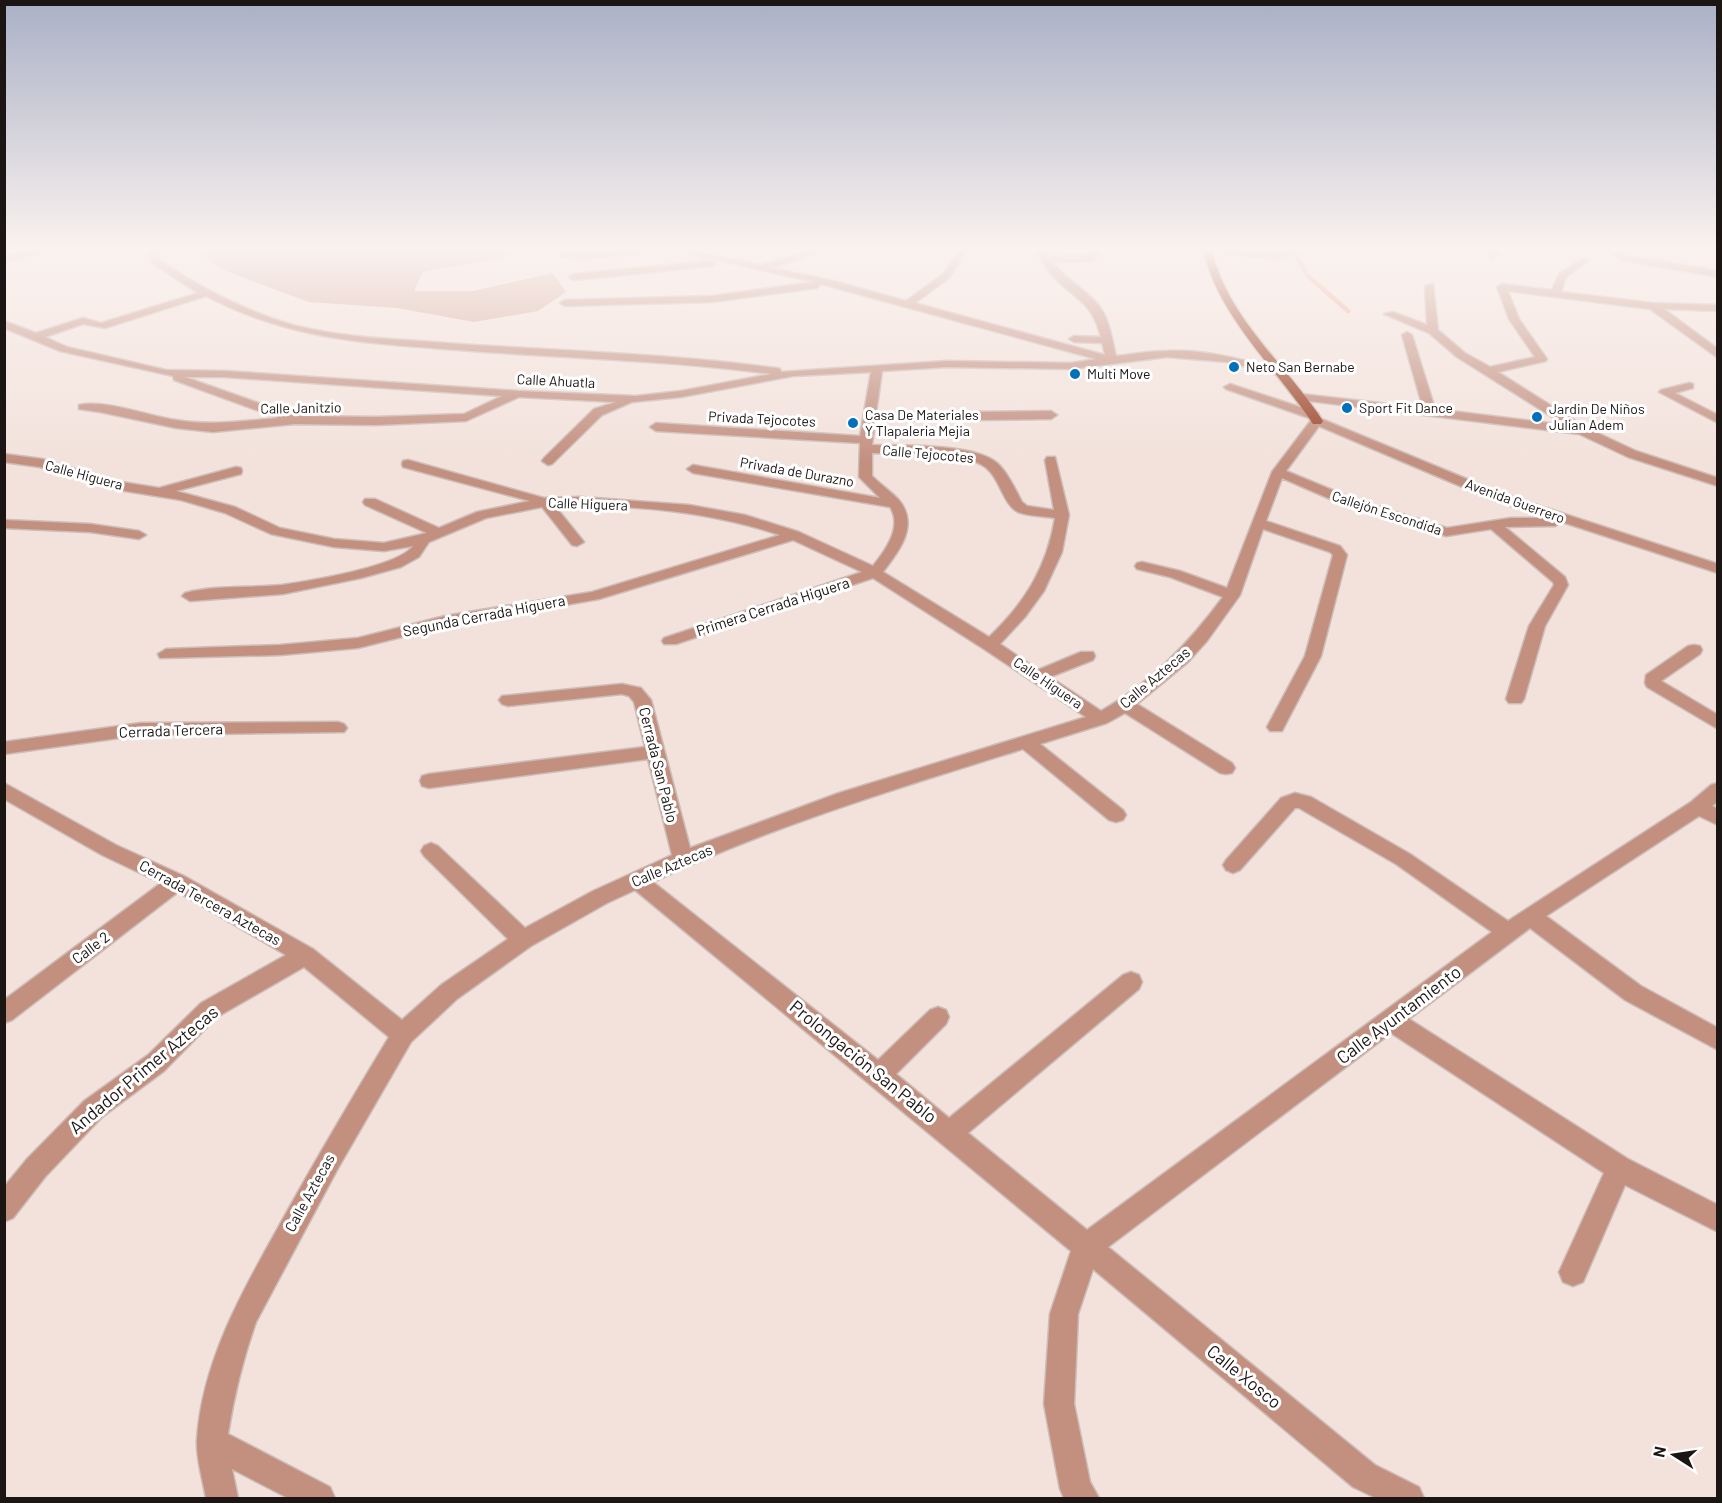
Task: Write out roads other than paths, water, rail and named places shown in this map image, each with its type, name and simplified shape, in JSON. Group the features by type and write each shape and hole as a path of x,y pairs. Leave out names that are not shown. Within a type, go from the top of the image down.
{"main road":[{"path":"1243,321 1315,418"}],"street":[{"path":"35,337 83,321"},
{"path":"84,321 101,326 117,321"},
{"path":"273,321 293,328 334,336 474,349 696,360 793,373"},
{"path":"966,321 1112,360 1102,321"},
{"path":"1407,321 1433,331 1461,355 1581,430 1632,454 1718,482"},
{"path":"1432,321 1433,331"},
{"path":"1489,371 1542,359 1515,321"},
{"path":"1673,321 1718,356"},
{"name":"Calle Ahuatla","path":"4,324 64,349 166,373 246,375 518,394 636,399 793,373 947,364 1071,366 1167,354 1199,355 1253,364 1282,373"},
{"path":"1407,335 1430,413"},
{"path":"1074,339 1107,340"},
{"path":"875,573 894,549 901,532 902,516 895,504 866,477 868,417 878,367"},
{"path":"166,373 226,397 295,420"},
{"path":"1689,386 1665,392 1718,420"},
{"name":"Avenida Guerrero","path":"1230,387 1315,418 1498,497 1718,569"},
{"name":"Calle Janitzio","path":"83,407 100,408 176,424 213,428 295,420 376,421 466,417 518,394"},
{"path":"1301,397 1581,430"},
{"path":"548,461 598,412 636,399"},
{"path":"868,417 1051,415"},
{"name":"Calle Aztecas","path":"222,1498 212,1442 219,1396 232,1349 245,1315 328,1161 403,1035 449,992 523,940 600,897 637,880 683,859 846,798 1101,719 1125,705 1182,658 1201,638 1232,595 1278,472 1315,418"},
{"name":"Privada Tejocotes","path":"656,427 866,445"},
{"name":"Calle Tejocotes","path":"866,445 978,457 991,463 1017,505 1023,509 1062,515"},
{"name":"Calle Higuera","path":"4,458 42,464 113,485 183,495 230,510 276,531 334,543 384,546 424,539 482,515 545,502 580,501 689,509 746,519 794,536 875,573 1038,676 1101,719"},
{"path":"990,645 1015,622 1032,600 1055,553 1062,515 1051,460"},
{"path":"408,464 545,502 577,542"},
{"name":"Privada de Durazno","path":"693,469 895,504"},
{"path":"157,492 236,471"},
{"name":"Callejón Escondida","path":"1278,472 1349,502 1446,532 1483,528 1493,524 1571,522"},
{"path":"370,502 439,533"},
{"path":"1258,523 1335,549 1340,555 1313,656 1276,727"},
{"path":"4,524 90,528 139,535"},
{"path":"1493,524 1560,580 1561,585 1537,626 1515,699"},
{"name":"Segunda Cerrada Higuera","path":"166,654 280,650 358,643 445,621 594,596 794,536"},
{"path":"190,596 283,589 356,575 396,564 414,554 424,539"},
{"path":"1142,566 1175,574 1232,595"},
{"name":"Primera Cerrada Higuera","path":"670,641 875,573"},
{"path":"1694,650 1652,678 1653,683 1718,723"},
{"path":"1038,676 1088,656"},
{"name":"Cerrada San Pablo","path":"508,700 622,689 635,692 642,700 683,859"},
{"path":"1125,705 1226,768"},
{"name":"Cerrada Tercera","path":"4,748 141,729 338,728"},
{"path":"1026,742 1116,814"},
{"path":"429,781 654,752"},
{"name":"Cerrada Tercera Aztecas","path":"4,790 109,850 177,882 304,955 403,1035"},
{"name":"Calle Ayuntamiento","path":"1086,1247 1530,916 1708,812 1718,790"},
{"path":"1233,865 1288,803 1295,800 1304,802 1403,859 1509,933"},
{"path":"431,851 523,940"},
{"name":"Prolongación San Pablo","path":"637,880 879,1074 1086,1247"},
{"name":"Calle 2","path":"4,1013 177,882"},
{"path":"1530,916 1632,993 1718,1040"},
{"name":"Andador Primer Aztecas","path":"4,1209 36,1168 93,1109 156,1063 209,1010 304,955"},
{"path":"950,1133 1131,982"},
{"path":"879,1074 938,1017"},
{"path":"1392,1021 1619,1168 1718,1219"},
{"path":"1573,1272 1619,1168"},
{"path":"1083,1498 1076,1489 1059,1404 1064,1314 1086,1247"},
{"name":"Calle Xosco","path":"1086,1247 1364,1476 1408,1498"},
{"path":"212,1442 319,1498"}],"place":[{"name":"Neto San Bernabe","path":"1234,367"},
{"name":"Multi Move","path":"1075,374"},
{"name":"Sport Fit Dance","path":"1347,408"},
{"name":"Jardin De Niños Julian Adem","path":"1537,417"},
{"name":"Casa De Materiales Y Tlapaleria Mejia","path":"853,423"}]}
